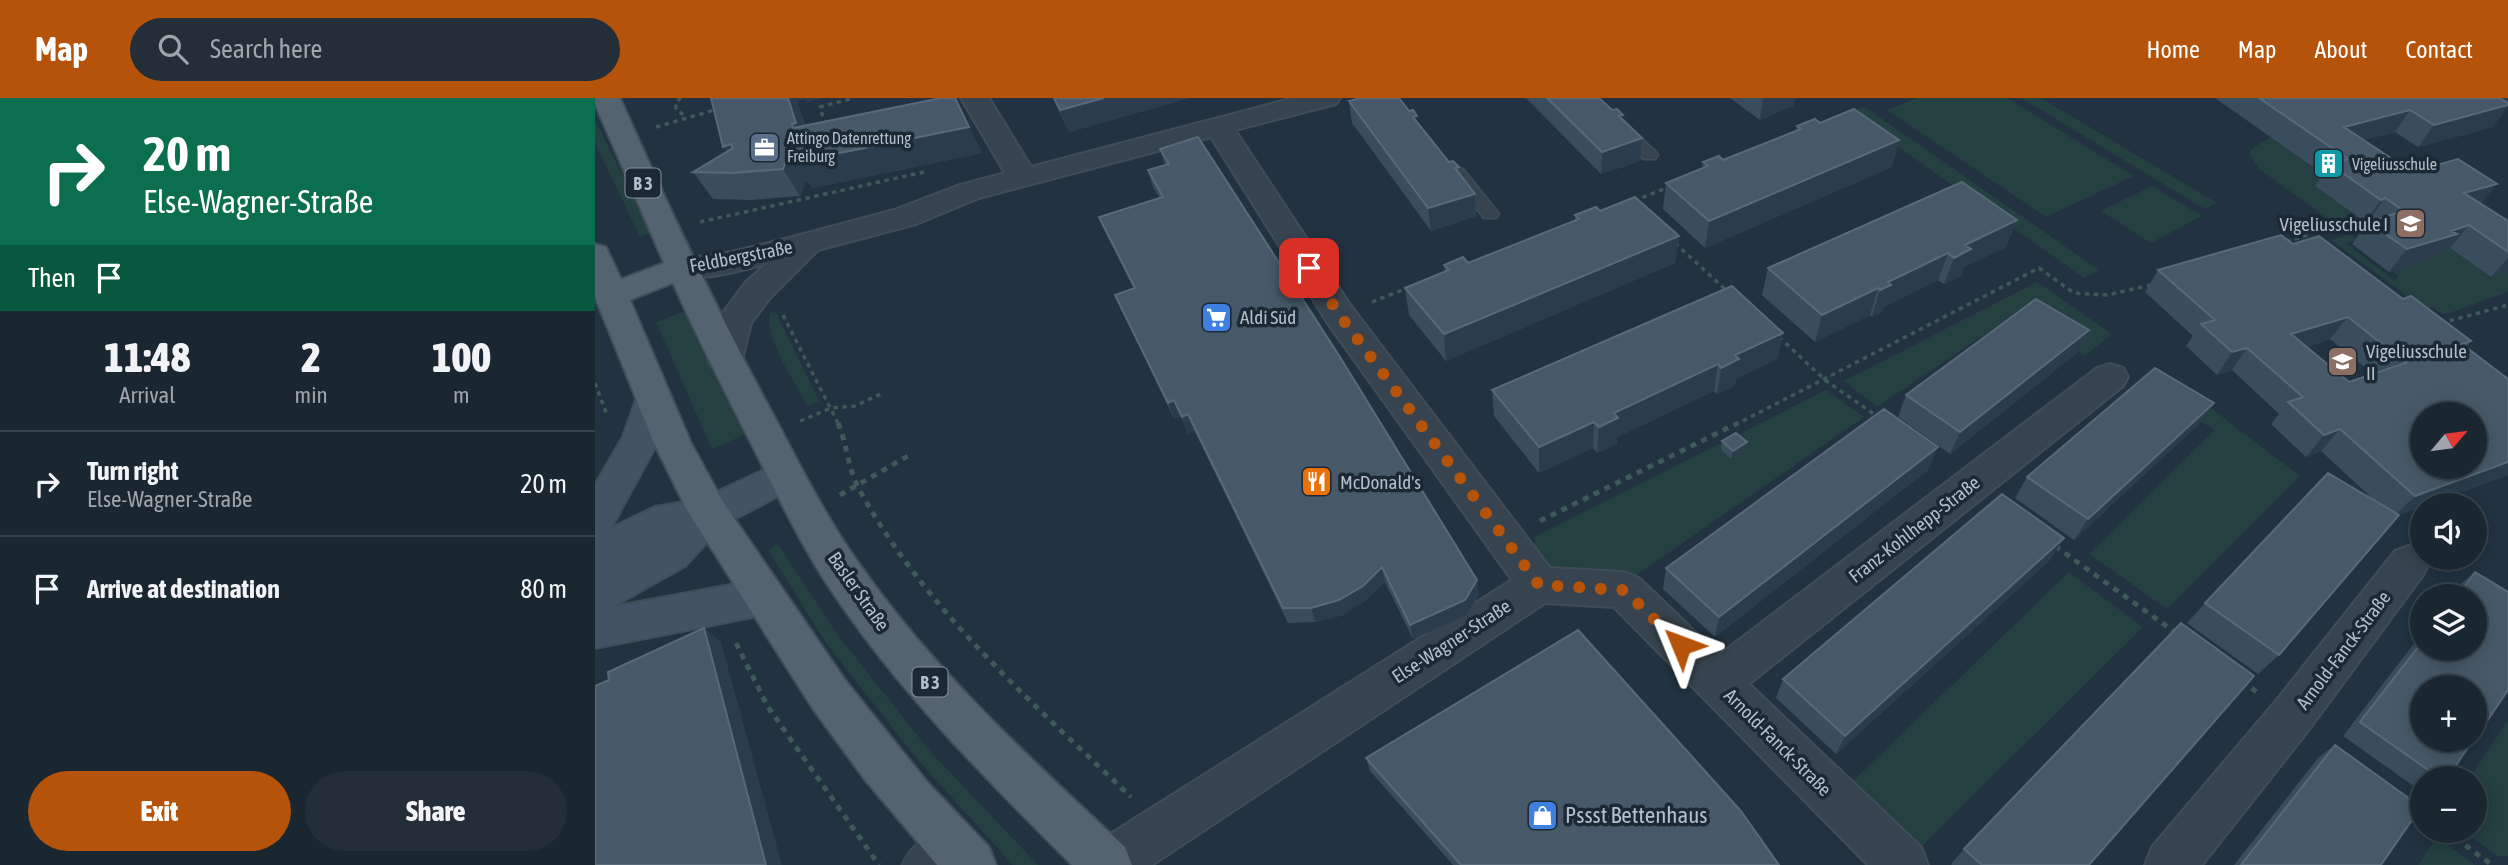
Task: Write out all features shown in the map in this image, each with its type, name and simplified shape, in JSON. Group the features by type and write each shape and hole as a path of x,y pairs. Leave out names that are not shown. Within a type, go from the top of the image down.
{"main road":[{"name":"B 3","path":"606,98 680,268"},
{"path":"595,254 653,398 686,471 709,513 855,733 944,856"},
{"path":"610,295 680,268"},
{"name":"Basler Straße","path":"680,268 785,475 846,578 893,640 1003,765 1107,865"},
{"path":"595,520 641,438 653,398"},
{"path":"595,556 655,523 709,513 785,475"},
{"path":"595,596 671,554 709,513"},
{"path":"595,628 764,597"}],"street":[{"path":"975,98 1023,178"},
{"name":"Feldbergstraße","path":"680,268 732,262 808,243 905,217 968,192 1326,98"},
{"path":"1219,127 1339,314 1539,585"},
{"name":"Feldbergstraße","path":"680,268 722,243 926,192 968,192"},
{"path":"725,359 735,321 757,291 808,243"},
{"name":"Franz-Kohlhepp-Straße","path":"1718,682 2110,377"},
{"name":"Arnold-Fanck-Straße","path":"2170,865 2291,717 2409,564"},
{"name":"Arnold-Fanck-Straße","path":"1539,585 1624,590 1903,865"},
{"name":"Else-Wagner-Straße","path":"1107,865 1539,585"}],"lane":[{"path":"1589,98 1649,155"},
{"path":"1447,161 1490,214"}],"path":[{"path":"681,98 676,102 676,109 686,117"},
{"path":"826,127 820,107 854,98"},
{"path":"655,127 726,107"},
{"path":"700,222 926,172"},
{"path":"1640,212 1630,203 1679,182"},
{"path":"2285,243 2310,234"},
{"path":"1671,240 1733,296"},
{"path":"1504,538 1825,380 2039,268 2074,293 2107,295 2154,284"},
{"path":"1339,314 1415,285"},
{"path":"2437,324 2508,306"},
{"path":"782,313 831,408 857,486 887,534 942,608 1024,694 1164,828"},
{"path":"1774,333 1825,380 1881,420"},
{"path":"831,408 855,406 883,393"},
{"path":"857,486 908,456"},
{"path":"2048,541 2181,637"},
{"path":"734,638 768,707 879,865"},
{"path":"2236,677 2291,717"},
{"path":"2462,843 2492,865"}],"green space":[{"path":"1917,98 2007,98 2134,176 2046,217 1887,110"},
{"path":"2021,98 2041,98 2217,203 2205,209"},
{"path":"1865,107 2099,270 2084,278 1850,113"},
{"path":"595,120 651,232 640,237 595,143"},
{"path":"2271,137 2333,181 2316,187 2365,222 2342,229 2259,169 2250,156 2250,150"},
{"path":"2152,186 2202,216 2151,243 2101,211"},
{"path":"2350,234 2357,240 2346,243 2394,280 2399,277 2392,271 2437,257 2433,253 2450,248 2491,277 2508,271 2508,292 2444,315 2433,307 2426,310 2331,240"},
{"path":"2037,282 2112,334 2085,356 2016,313 1877,407 1844,381"},
{"path":"688,310 746,434 712,449 656,322"},
{"path":"771,310 777,315 819,401 808,406 775,345 769,320"},
{"path":"2157,367 2300,476 2167,609 2089,554 2215,430 2137,384"},
{"path":"1826,390 1864,417 1635,576 1545,565 1536,559 1534,537"},
{"path":"778,544 837,634 929,750 1038,865 1013,865 918,760 826,643 768,550"},
{"path":"2069,572 2143,627 1921,847 1853,781"},
{"path":"2508,720 2508,856 2498,856 2480,843 2487,843 2487,766 2478,766"},
{"path":"2433,843 2445,843 2475,865 2418,865"}],"building":[{"path":"711,98 788,98 796,123 792,124 793,128 941,98 955,98 969,127 795,162 795,154 788,155 783,169 732,173 693,172 733,148 731,144 723,147"},
{"path":"1054,98 1104,98 1060,110"},
{"path":"1361,98 1399,98 1409,111 1413,110 1417,116 1413,117 1449,162 1453,161 1459,167 1455,168 1475,194 1428,208 1349,101"},
{"path":"1547,98 1599,98 1612,110 1617,109 1623,115 1619,116 1642,138 1602,152"},
{"path":"2259,98 2499,98 2508,103 2434,125 2410,110 2344,127 2412,172 2458,159 2497,184 2464,193 2508,221 2508,252 2469,225 2451,231 2457,234 2407,249 2368,222 2404,211 2385,198 2381,200 2330,164 2348,159"},
{"path":"1854,109 1899,140 1709,221 1666,183 1708,166 1703,162 1719,156 1723,160 1801,129 1797,126 1815,119 1820,123"},
{"path":"1198,137 1340,357 1477,580 1465,600 1410,625 1382,567 1363,586 1339,600 1311,608 1283,608 1188,414 1182,417 1174,400 1168,403 1115,295 1135,288 1099,217 1163,197 1148,170 1169,164 1160,149"},
{"path":"1962,182 2017,220 1965,245 1971,249 1954,258 1948,253 1888,282 1891,285 1880,290 1878,288 1822,315 1768,268"},
{"path":"1635,197 1679,236 1444,334 1405,288 1449,270 1444,265 1463,257 1468,263 1579,219 1575,215 1596,207 1600,211"},
{"path":"2281,235 2293,244 2319,236 2403,299 2411,296 2471,341 2462,344 2508,379 2508,462 2487,470 2487,402 2410,402 2410,480 2459,480 2423,493 2412,493 2340,429 2324,435 2288,402 2303,397 2247,348 2232,352 2201,324 2215,320 2158,270","holes":["2348,317 2406,363 2349,382 2291,334"]},
{"path":"1732,286 1783,333 1735,355 1739,359 1721,368 1718,364 1614,413 1618,418 1599,427 1594,422 1539,447 1492,390"},
{"path":"2036,299 2089,330 1960,432 1906,395"},
{"path":"2155,368 2214,403 2088,519 2027,477"},
{"path":"1884,409 1938,447 1719,617 1666,568"},
{"path":"1736,433 1747,442 1733,451 1722,441"},
{"path":"2328,473 2399,515 2279,655 2205,603"},
{"path":"2002,494 2064,538 1845,736 1783,679"},
{"path":"2475,572 2508,592 2508,690 2487,721 2487,675 2410,675 2410,752 2465,752 2456,766 2423,766 2360,722 2410,657 2410,661 2487,661 2487,584 2466,584"},
{"path":"2181,623 2254,676 2089,865 1982,865 1964,849"},
{"path":"704,628 766,865 595,865 595,686 609,680 608,672"},
{"path":"1578,630 1741,811 1779,865 1461,865 1366,758"},
{"path":"2335,745 2410,799 2410,823 2381,865 2241,865"}],"place":[{"name":"Attingo Datenrettung Freiburg","path":"764,147"},
{"name":"Vigeliusschule","path":"2329,164"},
{"name":"Vigeliusschule I","path":"2411,224"},
{"name":"Aldi Süd","path":"1217,317"},
{"name":"Vigeliusschule II","path":"2343,362"},
{"name":"McDonald's","path":"1317,482"},
{"name":"Pssst Bettenhaus","path":"1542,815"}],"route":[{"path":"1309,268 1339,314 1539,585 1624,590 1681,645"}]}
